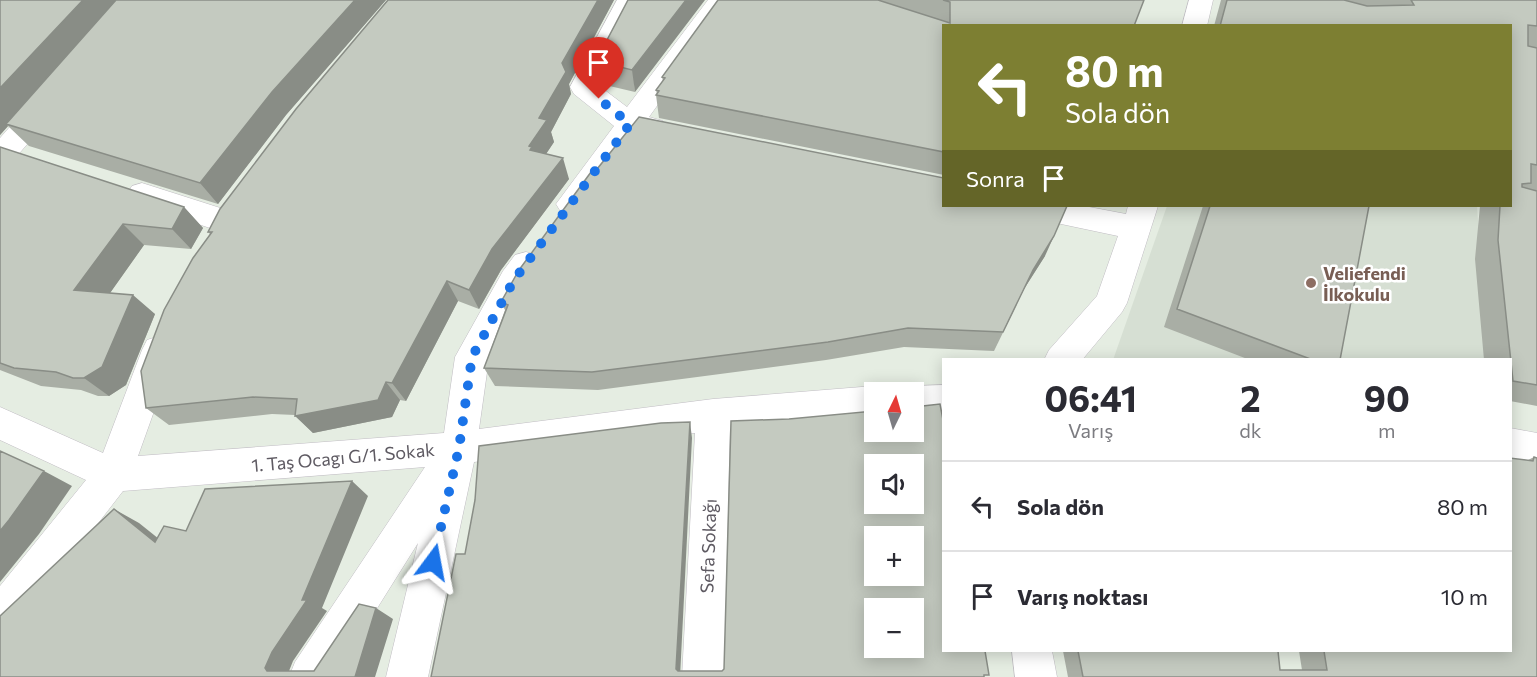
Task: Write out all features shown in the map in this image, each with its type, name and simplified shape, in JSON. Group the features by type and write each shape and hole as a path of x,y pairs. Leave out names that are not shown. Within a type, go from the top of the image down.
{"street":[{"path":"629,0 583,87 630,124 677,133"},
{"path":"407,677 459,448 472,357 514,280 721,0"},
{"path":"1195,24 1201,0"},
{"path":"39,161 3,150 68,80"},
{"path":"115,186 225,221"},
{"path":"209,250 225,221 245,194"},
{"path":"1039,207 1138,216 1111,303 1062,358"},
{"path":"0,618 113,475 167,326"},
{"path":"924,401 942,400"},
{"name":"1. Taş Ocagı G/1. Sokak","path":"0,423 113,475 459,448 713,415 864,402"},
{"name":"Sefa Sokağı","path":"703,677 713,415"},
{"path":"1512,444 1537,449"},
{"path":"310,677 459,448"},
{"path":"1032,652 1036,677"}],"shaded area":[{"name":"Veliefendi İlkokulu","path":"1167,207 1477,207 1488,358 1114,358"}],"building":[{"path":"0,0 83,0 0,88"},
{"path":"116,0 355,0 272,92 200,183 6,124"},
{"path":"388,0 598,0 562,63 566,72 539,118 547,120 529,146 532,147 530,150 563,158 492,249 469,290 447,281 392,383 386,382 378,400 295,416 297,399 253,397 146,408 141,371 164,310 193,258 212,232 208,232 220,209 296,109"},
{"path":"628,0 686,0 632,70 596,61"},
{"path":"718,0 878,0 950,23 950,2 943,0 1144,0 1135,24 942,24 942,152 656,95 659,91 656,90 665,78 662,77"},
{"path":"1227,0 1344,0 1367,6 1414,5 1411,0 1537,0 1537,26 1528,25 1528,46 1537,48 1537,165 1531,164 1531,183 1522,184 1522,187 1537,191 1537,385 1513,381 1498,240 1500,207 1512,207 1512,24 1221,24"},
{"path":"639,117 942,178 942,207 1067,207 1054,236 1033,270 1003,332 908,328 828,342 592,372 484,368 508,305 501,302 519,270 594,168 597,169"},
{"path":"0,147 184,207 172,229 123,224 74,290 133,295 102,367 84,378 73,378 56,372 14,368 0,363"},
{"path":"1210,207 1369,207 1340,358 1308,358 1177,309"},
{"path":"940,404 942,414 942,652 985,652 989,675 984,675 984,677 431,677 456,554 465,554 475,500 479,446 661,423 690,422 676,669 678,671 722,671 724,669 731,421 789,419 864,412 864,442 924,442 924,406"},
{"path":"0,451 44,471 0,531"},
{"path":"1534,457 1537,458 1537,677 1083,677 1078,652 1278,652 1280,670 1327,670 1324,652 1512,652 1512,458 1533,461"},
{"path":"352,481 302,600 307,600 272,652 265,668 267,671 314,671 359,604 376,608 355,677 0,677 0,616 114,509 155,542 164,526 186,531 205,489"}],"place":[{"name":"Veliefendi İlkokulu","path":"1311,283"}],"route":[{"path":"433,562 459,448 472,357 514,280 630,124 599,99"}]}
